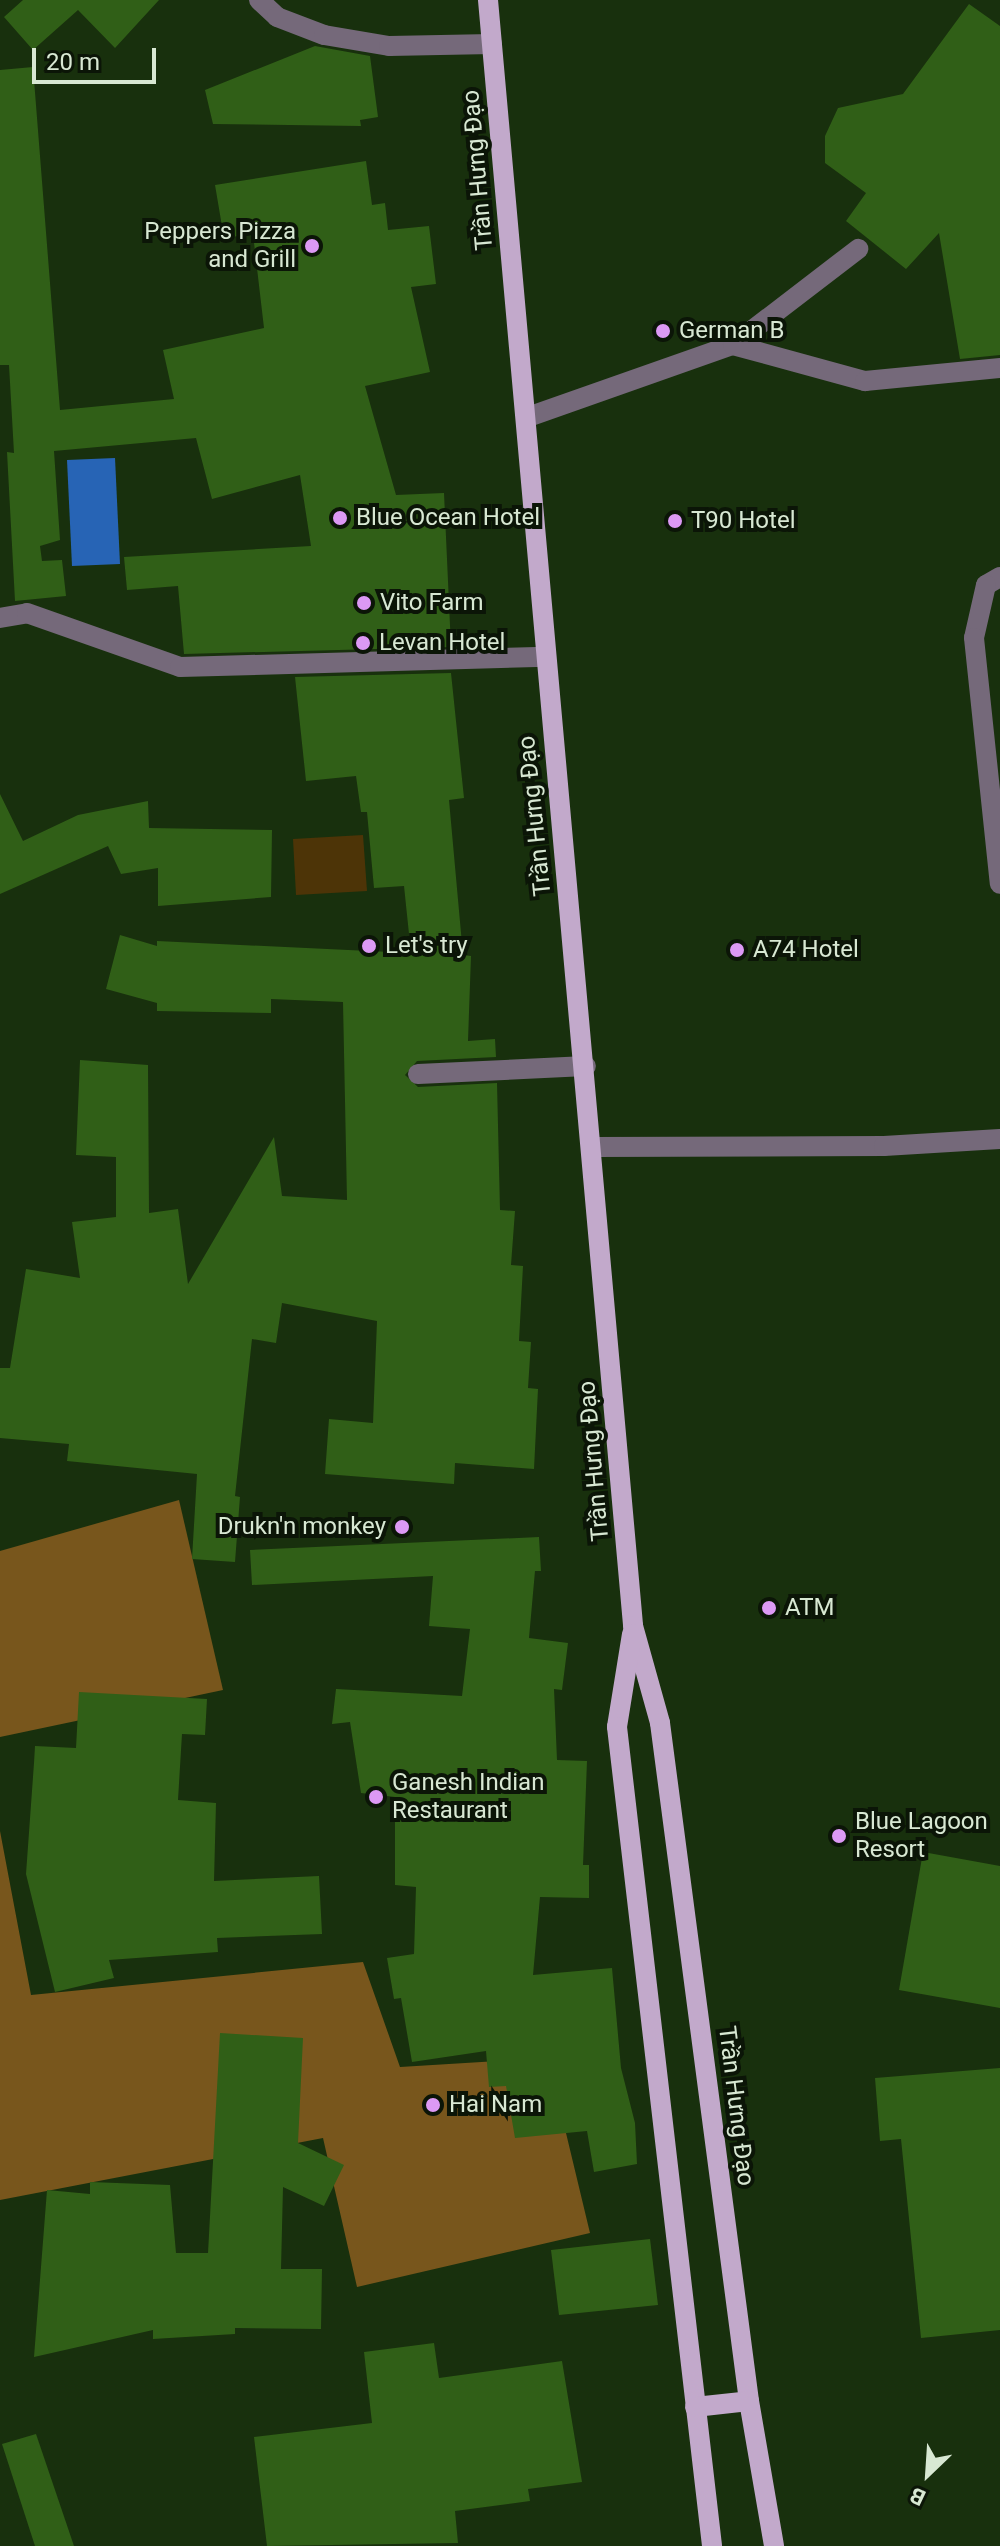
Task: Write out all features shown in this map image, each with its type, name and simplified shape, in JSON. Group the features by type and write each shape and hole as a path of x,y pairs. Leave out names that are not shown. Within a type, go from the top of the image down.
{"main road":[{"name":"Trần Hưng Đạo","path":"488,0 528,417 546,657 594,1147 633,1626 660,1723 749,2401 774,2546"},
{"name":"Trần Hưng Đạo","path":"633,1626 617,1727 712,2546"},
{"path":"695,2407 749,2401"}],"street":[{"path":"259,0 277,17 324,35 389,46 492,44"},
{"path":"528,417 733,345 858,249"},
{"path":"733,345 865,381 1000,368"},
{"path":"1000,577 986,585 974,638 1000,884"},
{"path":"0,618 27,613 180,667 546,657"},
{"path":"418,1074 586,1066"},
{"path":"594,1147 884,1146 1000,1139"}],"shaded area":[{"path":"363,835 367,891 296,895 293,839"},
{"path":"179,1500 223,1690 0,1737 0,1551"},
{"path":"0,1831 31,1995 363,1962 400,2067 548,2058 590,2233 357,2287 323,2138 0,2200"}],"water":[{"path":"115,458 120,564 72,566 67,460"}],"building":[{"path":"23,0 159,0 115,48 78,10 33,50 4,17"},
{"path":"969,4 1000,26 1000,355 960,359 939,233 906,269 846,221 866,193 825,163 825,136 838,108 903,94"},
{"path":"315,46 370,56 378,117 360,120 361,126 213,124 205,90"},
{"path":"33,67 60,410 174,399 163,350 264,328 253,234 224,238 215,185 366,161 372,205 385,203 388,230 429,226 436,284 411,287 430,372 365,386 396,495 444,493 451,647 184,654 178,586 127,590 124,557 311,546 300,475 212,499 196,438 54,451 60,540 40,546 42,561 62,560 66,596 15,601 7,452 14,453 9,365 0,365 0,70"},
{"path":"451,673 464,798 449,800 463,955 471,956 468,1041 495,1039 496,1057 417,1061 405,1075 418,1087 497,1083 500,1210 515,1211 511,1265 523,1266 519,1341 531,1342 528,1388 538,1389 534,1469 455,1463 454,1484 325,1474 329,1419 373,1423 377,1321 282,1303 276,1343 252,1339 235,1496 240,1497 235,1562 192,1559 197,1474 67,1461 69,1444 0,1438 0,1368 10,1368 26,1269 80,1278 72,1222 116,1217 116,1157 76,1155 80,1060 148,1065 149,1213 178,1209 188,1284 274,1137 282,1196 347,1200 343,1002 271,999 271,1013 157,1011 157,1003 106,989 120,935 157,946 157,941 411,953 404,886 374,888 367,812 361,812 356,776 306,781 295,677"},
{"path":"0,794 23,841 78,815 148,801 149,828 272,830 271,897 158,906 158,868 121,874 108,846 0,894"},
{"path":"539,1537 541,1571 535,1571 529,1638 568,1643 562,1690 554,1689 557,1760 587,1761 583,1865 589,1865 589,1898 540,1897 533,1975 612,1968 621,2068 635,2123 637,2164 594,2172 587,2131 515,2138 506,2086 489,2087 486,2051 412,2062 401,1998 394,1999 387,1958 414,1954 416,1887 395,1885 395,1797 361,1793 350,1722 332,1724 336,1689 462,1696 470,1629 429,1626 433,1576 252,1585 250,1550"},
{"path":"79,1692 207,1699 205,1735 182,1734 178,1800 216,1803 214,1881 319,1876 322,1934 217,1938 218,1952 109,1960 114,1978 55,1992 26,1874 35,1746 76,1748"},
{"path":"923,1852 1000,1866 1000,2008 899,1990"},
{"path":"220,2033 303,2038 298,2143 344,2165 324,2206 283,2187 281,2269 322,2269 321,2329 235,2328 235,2334 153,2339 153,2330 34,2357 47,2190 90,2194 90,2182 170,2185 176,2253 208,2253"},
{"path":"1000,2068 1000,2330 921,2338 901,2139 880,2141 875,2078"},
{"path":"650,2239 658,2305 559,2315 551,2250"},
{"path":"434,2343 439,2378 562,2361 582,2482 528,2489 530,2501 455,2511 458,2543 267,2546 254,2437 372,2423 364,2352"},
{"path":"36,2434 74,2546 35,2546 2,2444"}],"place":[{"name":"Peppers Pizza and Grill","path":"312,246"},
{"name":"German B","path":"663,331"},
{"name":"Blue Ocean Hotel","path":"340,518"},
{"name":"T90 Hotel","path":"675,521"},
{"name":"Vito Farm","path":"364,603"},
{"name":"Levan Hotel","path":"363,643"},
{"name":"Let's try","path":"369,946"},
{"name":"A74 Hotel","path":"737,950"},
{"name":"Drukn'n monkey","path":"402,1527"},
{"name":"ATM","path":"769,1608"},
{"name":"Ganesh Indian Restaurant","path":"376,1797"},
{"name":"Blue Lagoon Resort","path":"839,1836"},
{"name":"Hai Nam","path":"433,2105"}]}
